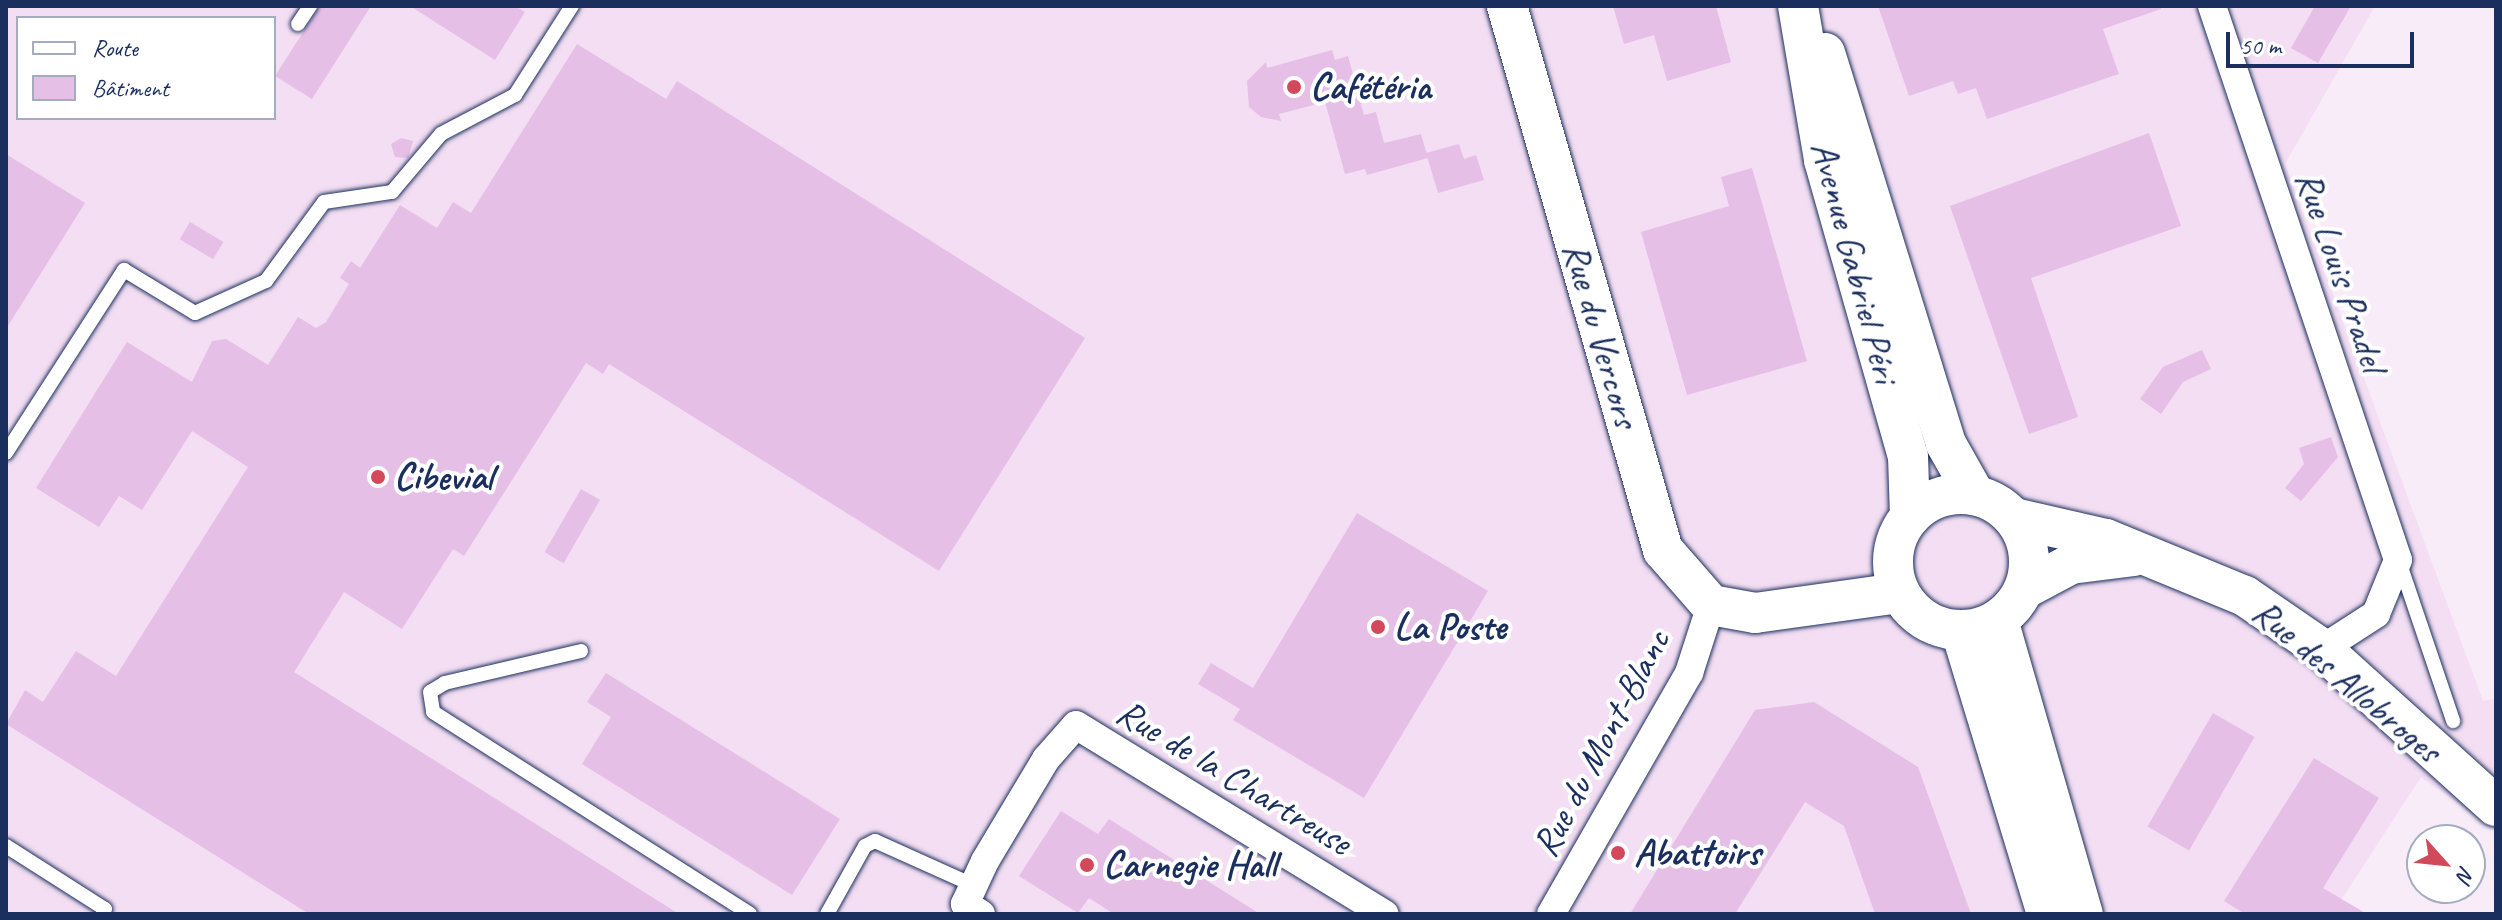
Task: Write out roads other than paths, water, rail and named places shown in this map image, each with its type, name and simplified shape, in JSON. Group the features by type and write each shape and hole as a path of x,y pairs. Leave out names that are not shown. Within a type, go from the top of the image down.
{"main road":[{"name":"Rue du Vercors","path":"1507,6 1663,550 1711,605"},
{"name":"Avenue Gabriel Péri","path":"1798,6 1824,160 1908,456 1910,517"},
{"name":"Avenue Gabriel Péri","path":"1808,6 1857,143 1946,444 1975,495"},
{"path":"1975,495 2014,518 2030,559 2024,589 1980,625 1926,621 1896,578 1910,517 1940,497 1975,495"},
{"name":"Rue des Allobroges","path":"2014,518 2106,539 2245,596 2322,649 2496,806"},
{"name":"Rue des Allobroges","path":"2024,589 2071,564 2143,555"},
{"path":"1711,605 1755,613 1896,578"},
{"path":"1980,625 2047,914"},
{"path":"1980,625 2083,914"}],"street":[{"name":"Rue Louis Pradel","path":"2212,6 2398,560"},
{"path":"2322,649 2376,614 2398,560"},
{"name":"Rue du Mont-Blanc","path":"1551,914 1689,673 1711,605"},
{"name":"Rue de la Chartreuse","path":"973,885 1046,759 1076,725 1385,914"},
{"path":"973,885 965,904 981,914"}],"lane":[{"path":"298,24 310,6"},
{"path":"6,453 124,270 195,313 266,281 324,202 392,192 441,134 515,95 572,6"},
{"name":"Rue Louis Pradel","path":"2398,560 2453,721"},
{"path":"581,651 445,683 430,692 433,712 750,914"},
{"path":"827,914 865,846 875,841 973,885"},
{"path":"6,846 105,909 103,914"}],"place":[{"name":"Cafétéria","path":"1294,87"},
{"name":"Cibevial","path":"378,477"},
{"name":"La Poste","path":"1378,627"},
{"name":"Abattoirs","path":"1618,853"},
{"name":"Carnegie Hall","path":"1087,865"}]}
